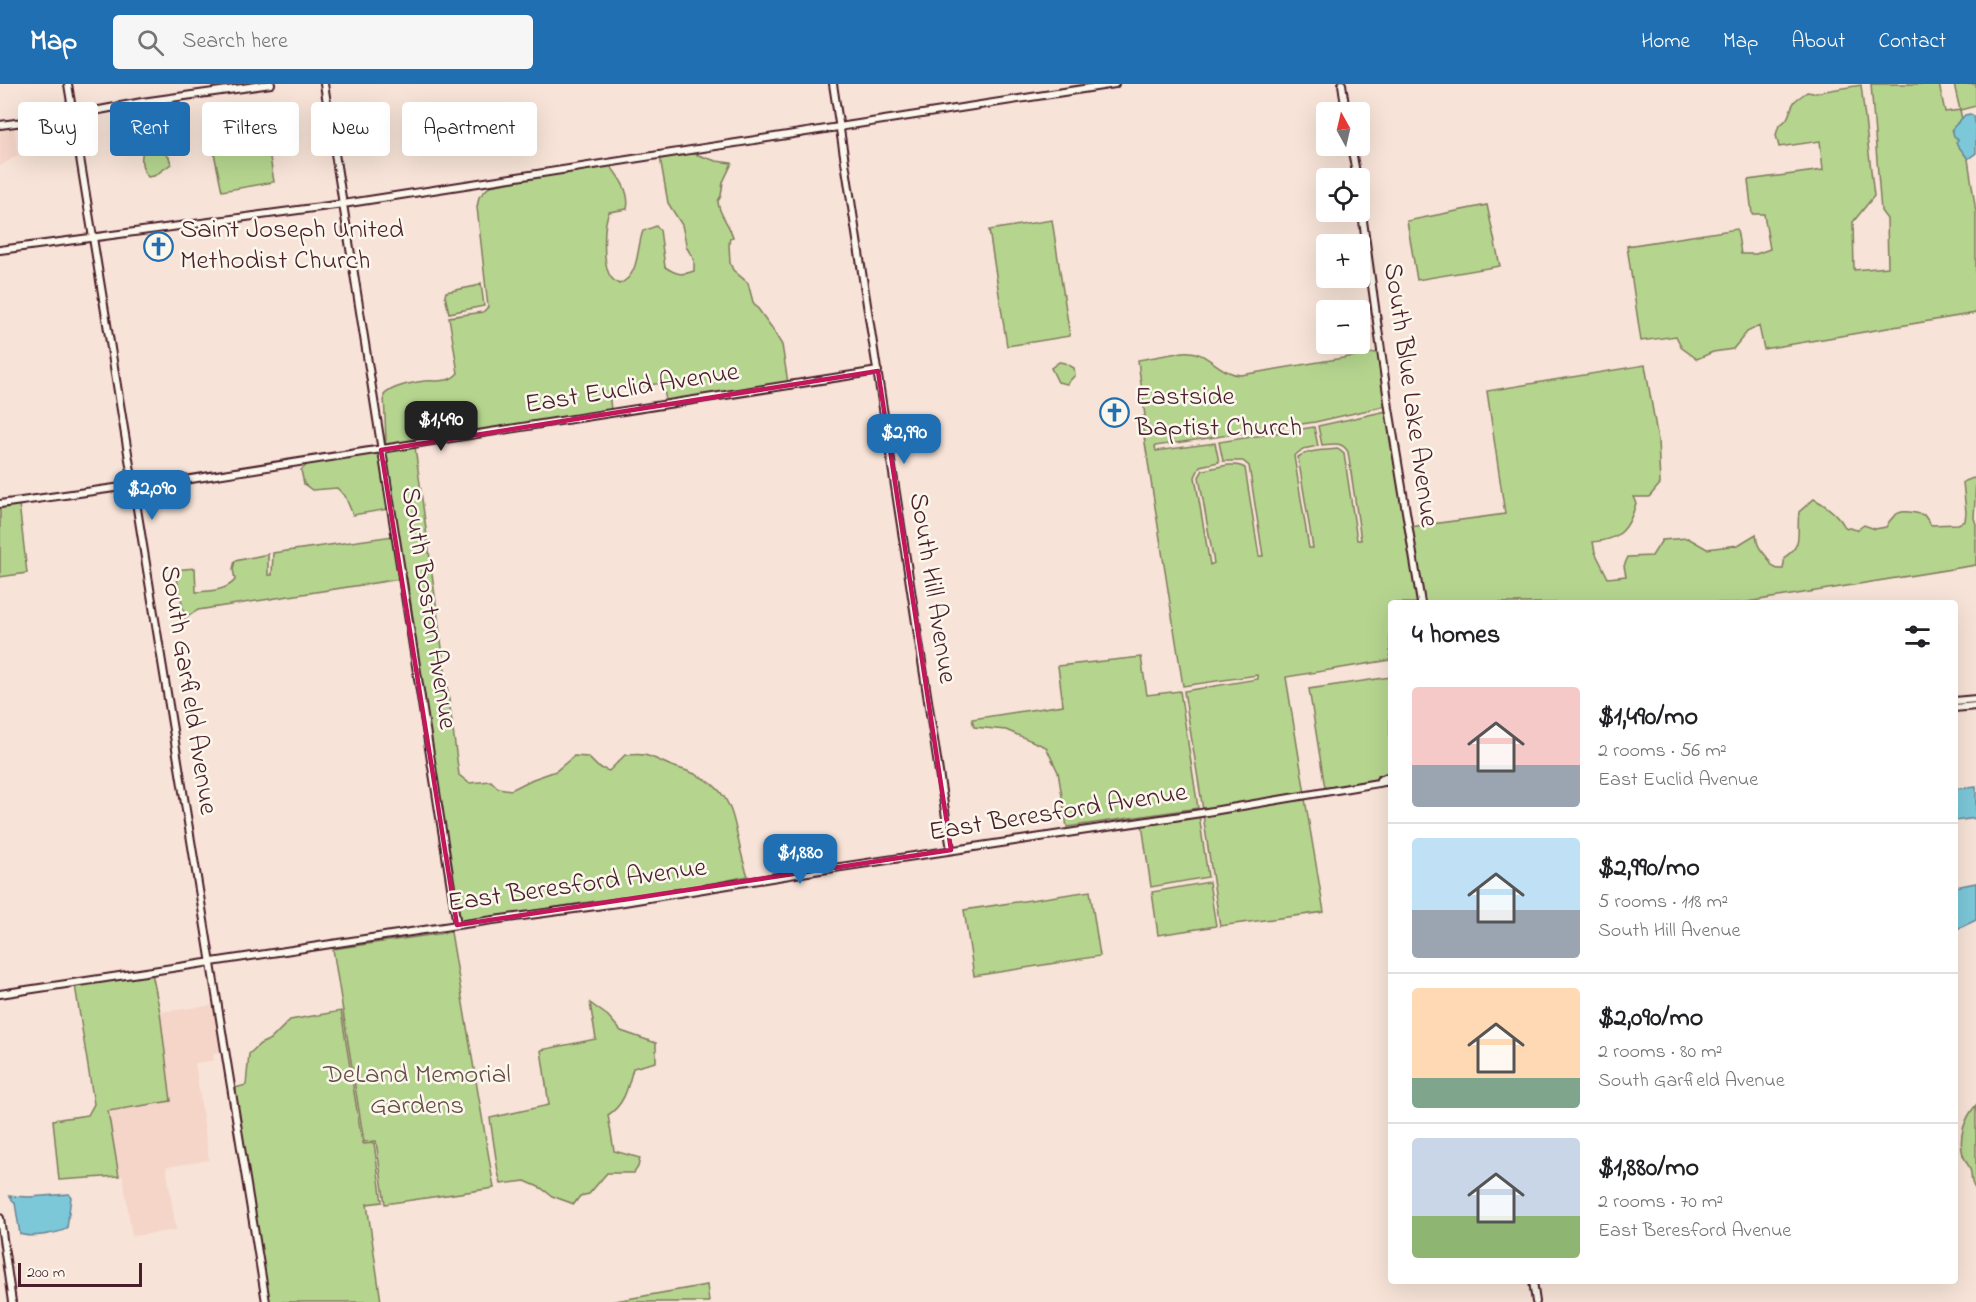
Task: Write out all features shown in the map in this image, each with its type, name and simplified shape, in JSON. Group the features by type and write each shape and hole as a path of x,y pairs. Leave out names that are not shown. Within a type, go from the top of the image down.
{"street":[{"name":"South Garfield Avenue","path":"68,84 71,102"},
{"path":"98,110 271,84"},
{"name":"South Boston Avenue","path":"324,84 457,925"},
{"name":"South Hill Avenue","path":"833,84 951,850"},
{"path":"0,250 343,204 1115,84"},
{"path":"1342,84 1345,102"},
{"path":"0,125 18,122"},
{"name":"South Garfield Avenue","path":"80,156 266,1302"},
{"name":"South Blue Lake Avenue","path":"1363,222 1389,408 1421,600"},
{"name":"East Euclid Avenue","path":"0,504 381,450 878,370"},
{"path":"1958,701 1976,699"},
{"path":"1958,708 1976,706"},
{"name":"East Beresford Avenue","path":"1374,783 1388,777"},
{"name":"East Beresford Avenue","path":"0,994 618,903 1388,781"},
{"path":"0,1218 12,1302"},
{"path":"1533,1284 1536,1302"}],"highlighted area":[{"path":"878,371 951,850 457,925 381,450"}],"shaded area":[{"path":"14,127 18,155 0,166 0,128"},
{"path":"216,1005 223,1052 213,1054 214,1060 195,1063 209,1160 166,1167 176,1230 132,1236 123,1176 119,1176 108,1111 171,1101 160,1012"}],"green space":[{"path":"1871,84 1939,84 1945,112 1960,110 1962,119 1957,123 1959,141 1957,142 1968,159 1976,212 1976,313 1764,349 1759,326 1747,332 1733,349 1713,352 1697,359 1682,348 1676,336 1641,341 1627,246 1737,229 1741,254 1756,254 1770,249 1764,214 1752,214 1748,180 1823,170 1820,141 1779,147 1776,135 1779,125 1787,118 1795,101 1807,92 1861,85 1874,196 1853,222 1854,270 1888,267 1887,219 1881,211"},
{"path":"1954,84 1976,84 1976,106 1960,110"},
{"path":"672,154 695,154 716,161 732,163 723,182 718,201 733,237 730,238 729,244 730,263 733,270 748,283 753,302 782,345 788,383 666,401 663,383 609,390 611,411 383,446 386,440 384,395 403,385 447,380 458,373 449,317 483,312 488,307 477,207 479,197 490,186 609,164 623,185 628,203 627,209 609,212 607,218 605,252 611,277 619,284 631,275 643,231 656,226 660,230 665,267 682,274 694,271 694,260 687,248 682,225 668,203 660,157"},
{"path":"142,156 168,156 171,164 154,176 148,177"},
{"path":"215,156 270,156 274,182 222,191"},
{"path":"1487,205 1500,266 1417,280 1407,221"},
{"path":"1052,220 1070,336 1007,346 989,230"},
{"path":"481,283 484,306 449,313 446,292"},
{"path":"1192,352 1225,371 1241,375 1379,352 1386,406 1315,422 1155,446 1156,451 1215,443 1219,462 1200,466 1195,477 1210,565 1214,563 1199,477 1203,470 1225,466 1236,465 1245,468 1259,556 1263,556 1249,466 1243,461 1223,461 1219,442 1314,427 1318,446 1303,449 1294,456 1309,548 1313,548 1298,457 1317,451 1338,449 1344,454 1357,540 1361,540 1348,452 1340,445 1322,445 1318,426 1387,411 1418,600 1388,600 1388,660 1286,677 1305,794 1203,810 1184,691 1258,679 1257,675 1183,686 1141,417 1145,416 1138,360"},
{"path":"1059,362 1074,368 1075,375 1067,384 1058,382 1051,368"},
{"path":"1645,365 1658,440 1660,484 1649,497 1633,497 1636,503 1630,520 1622,532 1610,539 1593,542 1595,552 1608,578 1626,576 1624,566 1628,557 1652,556 1662,540 1688,538 1707,549 1738,545 1756,534 1759,546 1772,566 1783,569 1785,557 1797,543 1799,512 1814,499 1832,511 1845,527 1857,530 1864,525 1875,529 1886,527 1893,516 1902,512 1924,515 1931,525 1958,524 1965,521 1963,482 1973,478 1976,480 1974,518 1976,565 1760,600 1422,600 1410,527 1505,514 1487,391"},
{"path":"415,447 459,775 469,783 491,781 498,788 511,790 556,771 574,756 588,757 598,767 609,771 625,755 652,757 699,776 714,786 724,797 731,810 748,876 458,922 407,578 404,578 384,452"},
{"path":"380,453 389,509 353,515 345,496 337,488 312,490 304,484 301,470 308,464"},
{"path":"19,504 27,573 0,577 0,506"},
{"path":"393,536 400,579 198,610 185,618 175,570 195,568 196,592 212,591 227,586 235,580 233,569 235,561 268,554 268,575 272,575 273,553"},
{"path":"1141,657 1147,695 1180,691 1198,808 1067,827 1058,772 1046,747 1006,730 974,727 972,719 1063,705 1058,666"},
{"path":"1388,677 1388,777 1325,788 1309,689"},
{"path":"1305,799 1324,912 1220,926 1203,815"},
{"path":"1199,815 1208,877 1151,887 1142,824"},
{"path":"1209,882 1216,926 1158,935 1152,892"},
{"path":"1090,891 1100,956 974,976 964,910"},
{"name":"DeLand Memorial Gardens","path":"451,932 494,1188 385,1204 376,1141 364,1142 333,949"},
{"path":"152,973 160,1012 171,1101 108,1111 119,1176 59,1180 53,1120 88,1115 94,1104 75,985"},
{"path":"590,1003 608,1016 621,1031 656,1043 656,1062 633,1068 622,1100 608,1115 614,1151 640,1158 638,1167 634,1173 607,1173 589,1194 580,1196 574,1204 552,1196 525,1181 501,1184 490,1118 549,1105 541,1050 596,1039"},
{"path":"341,1011 362,1142 364,1144 374,1143 382,1202 367,1204 381,1302 268,1302 235,1088 246,1085 249,1054 260,1044 271,1039 290,1020"},
{"path":"1976,1105 1976,1190 1972,1184 1970,1168 1963,1155 1961,1141 1966,1122"},
{"path":"707,1285 709,1302 610,1302"}],"water":[{"path":"1965,115 1974,116 1976,129 1976,153 1968,159 1956,143 1958,140 1952,129"},
{"path":"1976,787 1976,818 1958,821 1958,789"},
{"path":"1976,883 1976,920 1958,929 1958,886"},
{"path":"69,1194 71,1197 67,1228 44,1235 20,1234 15,1203 9,1196"}],"place":[{"name":"Saint Joseph United Methodist Church","path":"159,246"},
{"name":"Eastside Baptist Church","path":"1114,413"}]}
